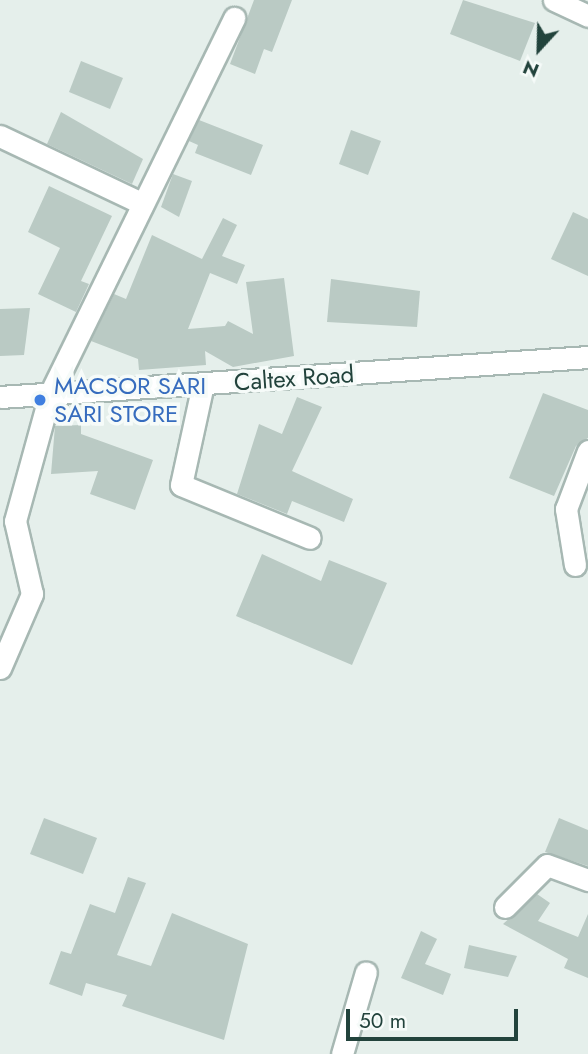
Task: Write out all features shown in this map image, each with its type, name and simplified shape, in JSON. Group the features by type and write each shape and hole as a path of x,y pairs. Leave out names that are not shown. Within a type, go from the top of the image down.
{"street":[{"path":"554,0 588,16"},
{"path":"0,668 32,594 15,521 50,394 234,18"},
{"path":"0,136 144,204"},
{"name":"Caltex Road","path":"0,397 588,357"},
{"path":"203,384 181,485 310,538"},
{"path":"575,565 566,509 588,451"},
{"path":"505,907 547,865 588,880"},
{"path":"342,1054 366,972"}],"building":[{"path":"254,0 292,0 272,52 264,49 255,74 230,64"},
{"path":"463,0 535,23 520,61 450,34"},
{"path":"81,61 123,78 110,109 69,92"},
{"path":"61,112 143,159 132,184 47,144"},
{"path":"199,120 263,145 251,175 195,153 198,145 189,141"},
{"path":"351,130 381,141 368,175 339,164"},
{"path":"173,174 192,181 179,217 161,207"},
{"path":"49,186 112,216 81,281 89,284 76,312 38,294 60,248 28,232"},
{"path":"573,212 588,219 588,276 551,259"},
{"path":"223,218 237,225 222,256 245,265 237,284 210,273 188,329 225,326 228,321 253,334 246,282 284,278 294,356 233,367 205,351 206,365 139,370 138,359 91,341 114,294 126,299 152,235 202,259"},
{"path":"331,279 420,291 417,327 327,322"},
{"path":"30,308 24,355 0,356 0,309"},
{"path":"543,393 588,410 588,438 576,446 554,496 509,478"},
{"path":"297,397 322,407 292,471 353,499 344,522 292,501 287,514 237,494 259,424 282,434"},
{"path":"81,425 81,434 153,460 135,510 90,494 98,471 51,474 55,426"},
{"path":"262,554 321,581 329,560 387,583 352,665 236,616"},
{"path":"44,818 97,838 83,874 30,854"},
{"path":"559,818 588,830 588,866 545,852"},
{"path":"128,877 146,883 117,955 151,966 172,913 248,944 224,1040 122,1006 127,995 86,983 82,996 49,984 61,951 71,954 90,904 115,913"},
{"path":"537,894 550,903 538,921 578,937 588,914 588,978 564,968 568,959 503,924"},
{"path":"421,931 437,939 425,964 451,974 443,995 401,978"},
{"path":"469,945 517,956 508,977 464,968"}],"place":[{"name":"MACSOR SARI SARI STORE","path":"40,400"}]}
